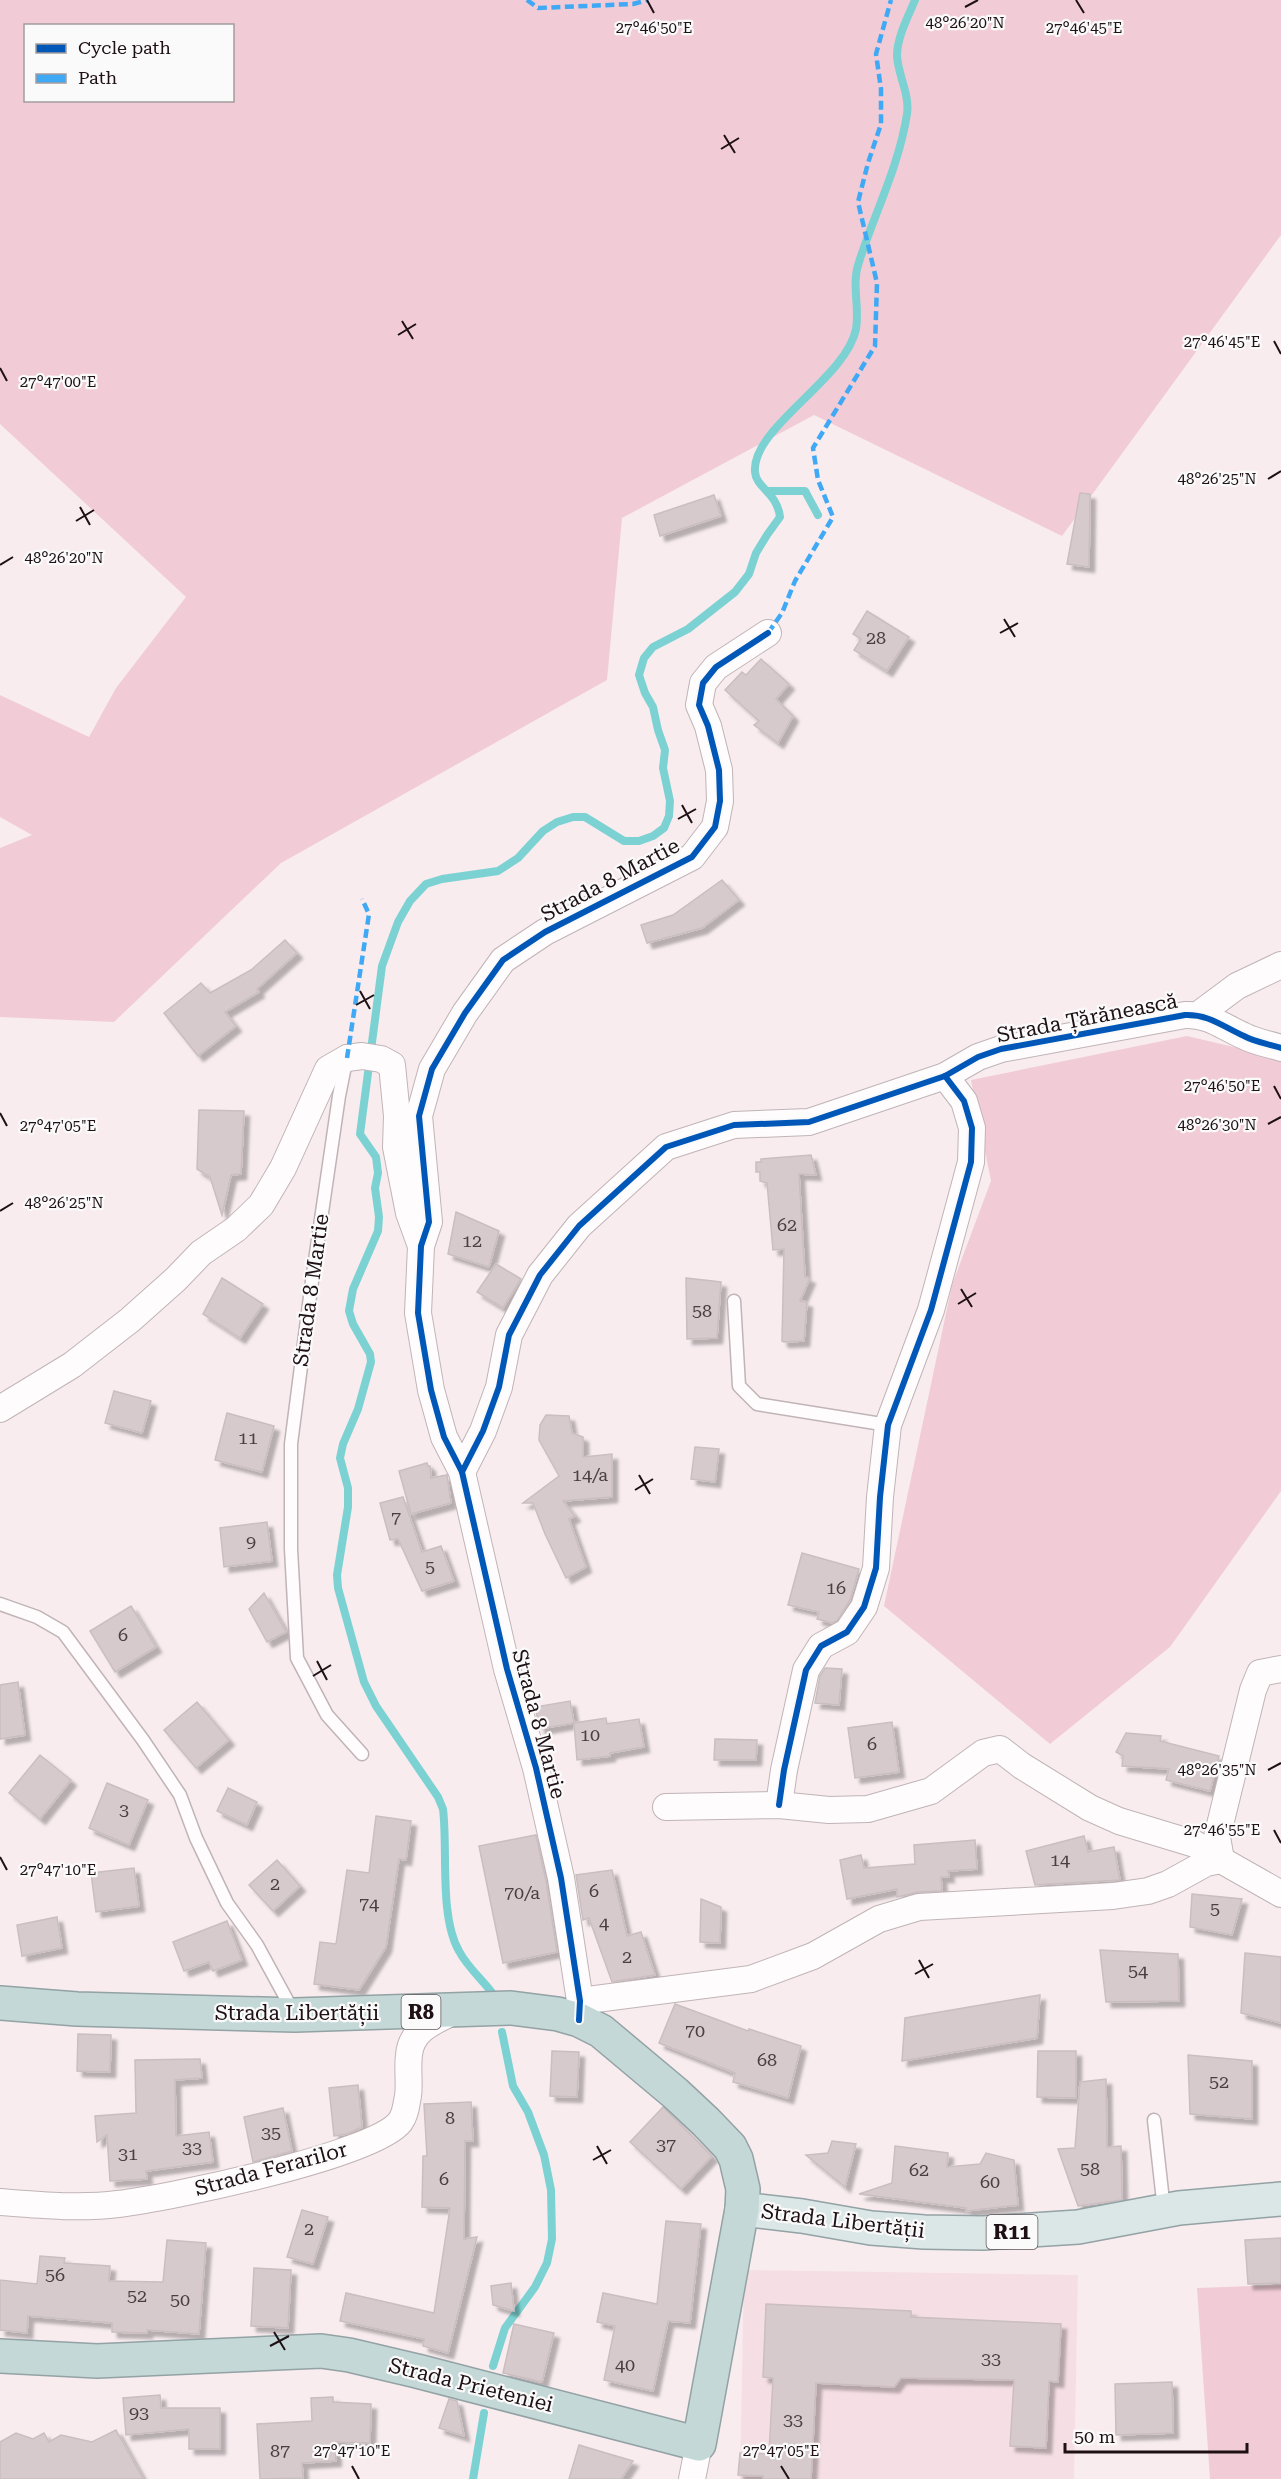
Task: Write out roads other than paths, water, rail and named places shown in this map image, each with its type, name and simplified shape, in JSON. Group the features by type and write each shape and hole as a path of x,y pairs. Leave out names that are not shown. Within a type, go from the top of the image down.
{"highway":[{"name":"Strada Libertății","path":"0,2003 76,2009 295,2015 511,2008 558,2014 580,2010 601,2031 683,2100 730,2148 740,2173 742,2209"},
{"name":"R8","path":"699,2444 742,2209"},
{"name":"Strada Prieteniei","path":"0,2356 97,2361 321,2351 349,2355 426,2373 699,2444"}],"main road":[{"name":"Strada Libertății","path":"742,2209 802,2216 871,2228 959,2233 1017,2232 1078,2227 1213,2204 1281,2199"}],"street":[{"name":"Strada 8 Martie","path":"580,2010 556,1856 536,1768 507,1669 462,1473 444,1437 431,1390 418,1313 421,1246 429,1222 419,1116 432,1069 465,1013 503,960 545,932 692,857 714,827 720,801 719,770 708,726 699,705 703,683 716,667 768,633"},
{"name":"Strada Țărănească","path":"1198,1015 1237,986 1281,965"},
{"name":"Strada Țărănească","path":"945,1077 978,1057 1001,1049 1152,1021 1198,1015 1222,1023 1244,1037 1281,1048"},
{"name":"Strada 8 Martie","path":"363,1058 392,1065 397,1116 396,1148 409,1213 421,1246"},
{"path":"0,1409 72,1365 130,1320 201,1253 236,1229 261,1205 283,1168 328,1069 363,1058"},
{"path":"462,1473 483,1431 495,1398 509,1335 540,1275 579,1226 666,1147 734,1125 809,1122 945,1077 964,1101 972,1128 971,1162 931,1310 888,1425 880,1497 876,1568 864,1607 847,1632 821,1646 806,1670 783,1770 779,1805"},
{"path":"1221,1860 1217,1837 1253,1690 1270,1671"},
{"path":"666,1806 779,1805 829,1810 868,1809 931,1791 983,1753 1000,1749 1022,1766 1090,1808 1119,1821 1195,1844 1281,1894"},
{"path":"580,2010 751,1979 813,1956 879,1918 919,1907 1113,1896 1148,1891 1168,1884 1206,1863 1221,1860"},
{"name":"Strada Ferarilor","path":"0,2202 36,2205 117,2204 260,2175 327,2157 373,2139 389,2132 400,2122 405,2113 409,2086 409,2054 413,2039 420,2030 456,2011"},
{"path":"692,2479 699,2444"}],"lane":[{"name":"Strada 8 Martie","path":"362,1754 327,1715 297,1658 291,1549 291,1443 339,1096 363,1058"},
{"path":"734,1301 739,1386 757,1404 888,1425"},
{"path":"0,1604 37,1617 63,1632 143,1740 180,1795 196,1838 227,1903 257,1945 295,2015"},
{"path":"1154,2120 1164,2211"}],"waterway":[{"path":"493,1994 463,1957 453,1936 446,1901 443,1809 438,1797 376,1706 364,1682 338,1588 337,1575 348,1507 348,1488 340,1458 343,1444 358,1409 371,1362 370,1354 353,1324 349,1311 353,1289 378,1231 379,1217 375,1188 378,1173 376,1157 360,1134 382,966 398,922 410,901 426,884 442,879 498,871 518,858 543,831 557,822 573,817 585,817 624,841 639,841 653,836 664,828 669,816 670,801 663,768 665,750 653,707 639,675 644,658 653,647 688,629 735,592 749,574 756,553 780,517 775,502 756,478 758,455 768,438 835,366 849,348 856,329 857,270 893,170 907,114 907,100 897,49 903,27 915,0"},
{"path":"768,491 805,491 818,515"},
{"path":"493,2366 505,2328 535,2287 547,2263 552,2239 551,2190 544,2155 528,2112 513,2086 502,2032"},
{"path":"473,2479 484,2413"}]}
